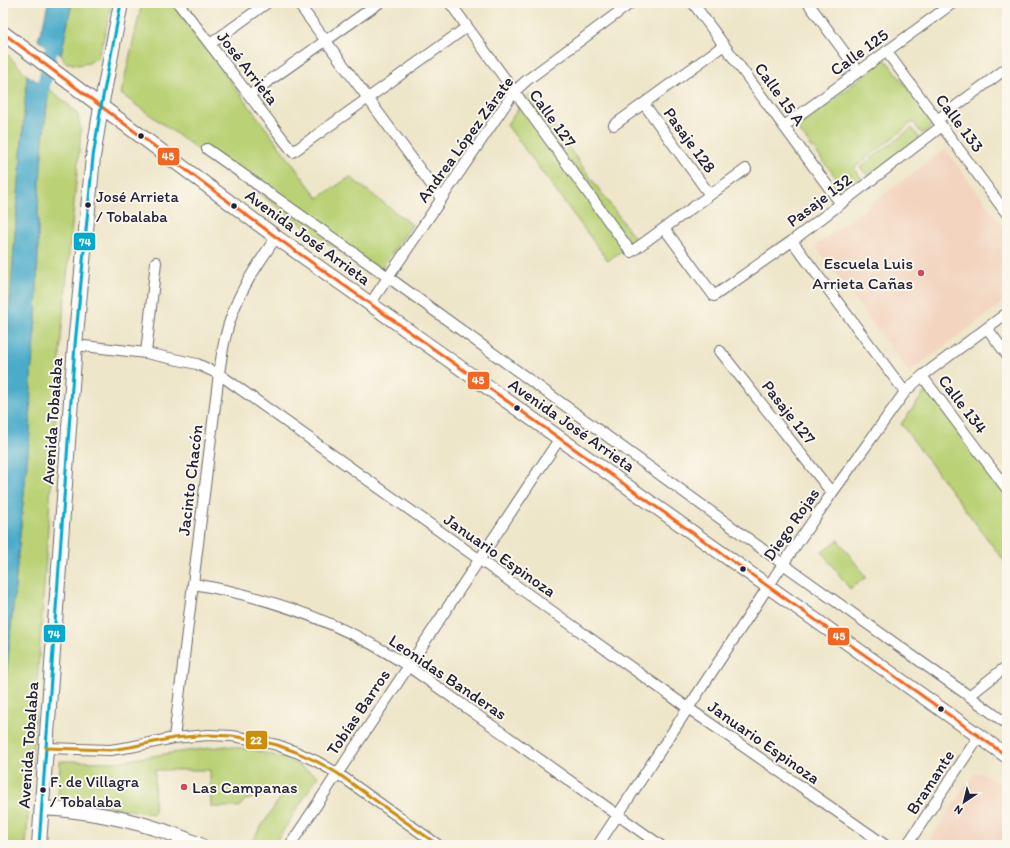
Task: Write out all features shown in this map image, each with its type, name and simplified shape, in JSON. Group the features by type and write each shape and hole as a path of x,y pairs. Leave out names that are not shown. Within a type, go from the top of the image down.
{"main road":[{"name":"Avenida Tobalaba","path":"39,845 75,345 94,157 101,107 121,3"},
{"name":"Avenida José Arrieta","path":"3,33 276,237 1007,756"},
{"path":"42,808 100,814 150,827 200,845"}],"street":[{"name":"José Arrieta","path":"178,3 293,152 368,98"},
{"path":"210,44 267,3"},
{"path":"298,3 441,198"},
{"path":"249,96 379,3"},
{"name":"Calle 127","path":"450,3 631,252"},
{"name":"Andrea López Zárate","path":"370,304 514,92 527,80 631,3"},
{"name":"Calle 15 A","path":"693,3 841,204"},
{"path":"808,3 859,72"},
{"name":"Calle 125","path":"784,126 953,3"},
{"path":"368,98 468,27"},
{"name":"Pasaje 128","path":"614,126 724,45"},
{"name":"Calle 133","path":"886,51 1007,214"},
{"name":"Pasaje 132","path":"664,228 714,296 792,241 841,204 1007,68"},
{"name":"Pasaje 128","path":"644,104 710,195"},
{"path":"207,148 388,277 782,564 1007,724"},
{"name":"Pasaje 128","path":"631,252 746,169"},
{"name":"Jacinto Chacón","path":"174,738 219,374 228,328 236,305 245,286 276,237"},
{"path":"792,241 905,392"},
{"path":"146,354 156,262"},
{"name":"Diego Rojas","path":"598,845 782,564 905,392 922,376 1007,313"},
{"path":"987,328 1007,356"},
{"name":"Januario Espinoza","path":"75,345 146,354 197,364 219,374 688,708 884,845"},
{"name":"Pasaje 127","path":"720,351 832,494"},
{"name":"Calle 134","path":"922,376 1007,489"},
{"name":"Tobías Barros","path":"290,845 560,438"},
{"name":"Leonidas Banderas","path":"194,584 253,596 310,616 360,638 384,651 408,666 660,845"},
{"path":"969,696 1007,666"},
{"path":"46,748 110,750 174,738 220,735 256,740 277,745 316,761 337,773 438,845"},
{"name":"Bramante","path":"907,845 979,736"}],"shaded area":[{"name":"Escuela Luis Arrieta Cañas","path":"945,149 1007,232 1007,300 909,372 815,246"},
{"path":"983,773 1007,790 1007,845 926,845 974,774"}],"green space":[{"path":"72,3 112,3 98,57 89,63 77,65 65,62 61,55"},
{"path":"142,3 172,3 318,198 350,177 412,225 375,277 121,94"},
{"path":"3,50 27,75 3,396"},
{"path":"885,59 936,124 922,134 913,122 854,168 861,178 846,190 797,128"},
{"path":"49,89 70,106 78,115 81,132 62,327 26,845 3,845 3,725 5,689 30,432 31,375 36,318 38,209 43,139"},
{"path":"529,93 636,240 608,261 507,125"},
{"path":"912,128 919,138 868,176 860,167"},
{"path":"928,388 1007,494 1007,565 901,424"},
{"path":"838,540 866,577 850,589 822,552"},
{"path":"226,746 254,750 284,758 318,776 274,845 249,845 285,791 245,800 239,807 211,807 210,770 155,770 154,814 58,799 60,761 117,762"}],"water":[{"path":"48,3 72,3 61,55 38,40"},
{"path":"27,75 49,89 43,139 38,209 36,319 31,375 30,432 5,689 3,725 3,396"}],"waterway":[{"path":"40,103 61,3"}],"transit line":[{"name":"74","path":"39,845 75,345 93,157 121,3"},
{"name":"45","path":"3,33 276,237 1007,756"},
{"name":"22","path":"46,748 110,750 174,738 208,735 232,736 277,745 316,761 337,773 438,845"}],"place":[{"name":"José Arrieta / Tobalaba","path":"88,205"},
{"name":"Escuela Luis Arrieta Cañas","path":"921,273"},
{"name":"Las Campanas","path":"184,787"},
{"name":"F. de Villagra / Tobalaba","path":"43,790"}]}
